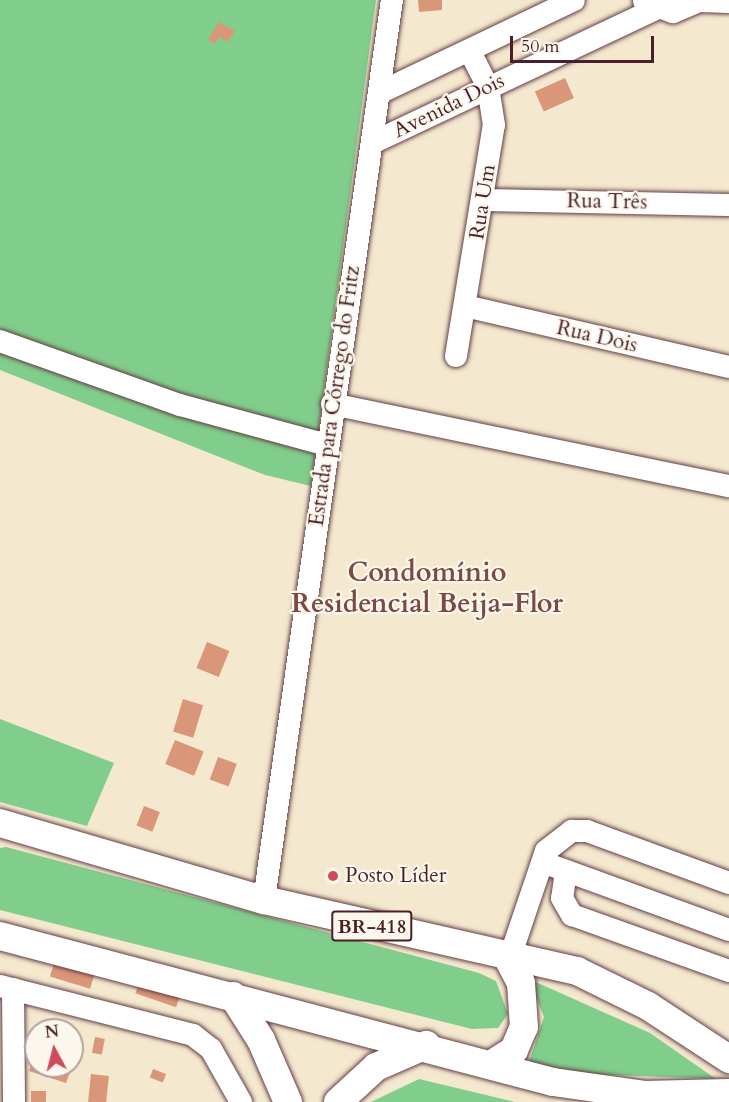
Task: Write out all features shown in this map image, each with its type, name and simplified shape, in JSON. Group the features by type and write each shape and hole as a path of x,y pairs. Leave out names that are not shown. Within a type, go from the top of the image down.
{"main road":[{"name":"BR-418","path":"0,823 264,900 509,960 577,971 648,1006 729,1059"},
{"path":"0,936 426,1045 553,1082 644,1095 729,1093"},
{"path":"492,1064 514,1050 524,1027 521,983 509,960"},
{"path":"233,996 261,1040 288,1102"},
{"path":"338,1102 376,1067 426,1045"}],"street":[{"name":"Estrada para Córrego do Fritz","path":"264,900 332,404 392,0"},
{"name":"Avenida Dois","path":"379,93 470,52 574,0"},
{"name":"Avenida Dois","path":"372,143 488,87 649,4 683,11 701,1 729,2"},
{"name":"Rua Um","path":"456,356 485,200 494,125 488,87 470,52"},
{"name":"Rua Três","path":"485,200 729,205"},
{"name":"Rua Dois","path":"465,306 729,367"},
{"path":"0,341 180,405 327,445"},
{"path":"332,404 729,486"},
{"path":"509,960 543,862 561,836 587,831 729,883"},
{"path":"543,862 729,930"},
{"path":"566,871 562,898 572,915 729,971"},
{"path":"14,1102 7,987 193,1035 211,1049 241,1102"}],"green space":[{"path":"0,0 376,0 311,486 265,475 0,370"},
{"path":"0,719 114,763 87,826 0,802"},
{"path":"6,847 479,973 496,981 508,1014 498,1028 472,1029 0,910 0,848"},
{"path":"529,979 650,1033 716,1079 588,1074 529,1062 544,1017"},
{"path":"419,1079 515,1102 371,1102"}],"building":[{"path":"418,0 442,0 442,10 419,12"},
{"path":"219,22 235,31 228,42 219,37 215,44 208,40"},
{"path":"565,78 574,98 544,112 535,91"},
{"path":"207,642 229,651 219,677 197,668"},
{"path":"183,699 203,705 193,738 173,732"},
{"path":"175,740 204,752 194,776 165,764"},
{"path":"218,757 237,764 229,786 210,780"},
{"path":"144,806 160,812 152,832 136,826"},
{"path":"54,963 94,975 90,989 50,976"},
{"path":"140,980 181,994 176,1007 135,993"},
{"path":"95,1037 105,1039 102,1055 92,1053"},
{"path":"153,1069 166,1074 163,1082 150,1077"},
{"path":"91,1074 109,1076 106,1102 88,1102"},
{"path":"51,1078 68,1078 66,1083"},
{"path":"31,1091 46,1091 46,1102 31,1102"}],"place":[{"name":"Posto Líder","path":"333,876"}],"district":[{"name":"Condomínio Residencial Beija-Flor","path":"427,588"}]}
